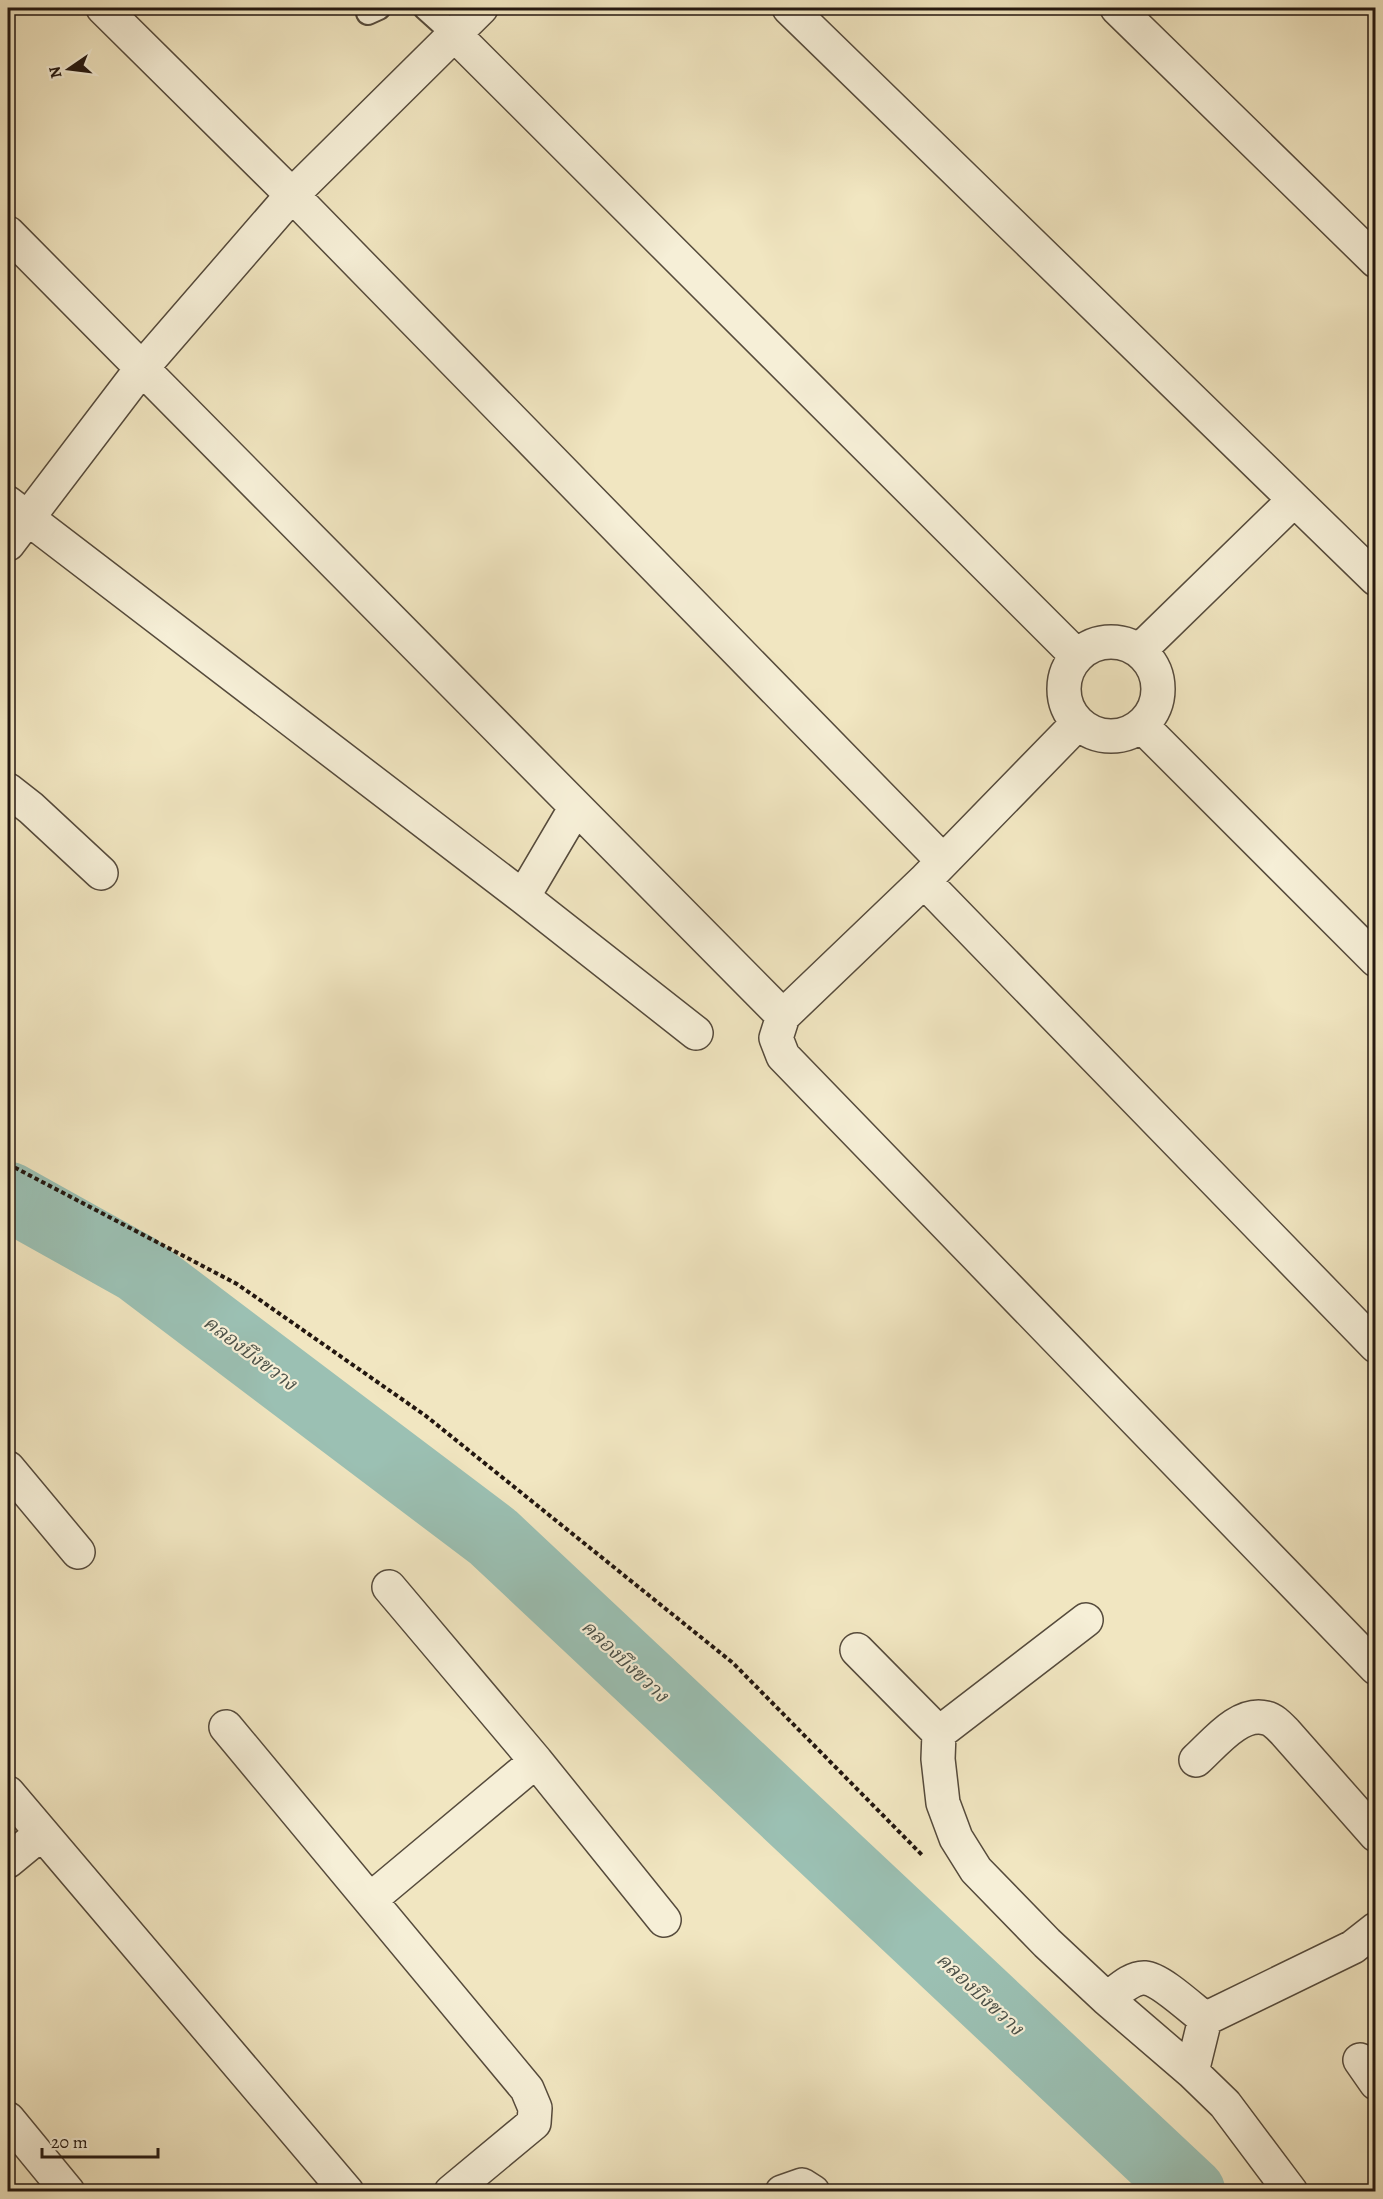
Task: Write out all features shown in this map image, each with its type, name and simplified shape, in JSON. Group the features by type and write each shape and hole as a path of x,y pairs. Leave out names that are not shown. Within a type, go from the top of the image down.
{"street":[{"path":"103,8 292,195 934,871 1376,1346"},
{"path":"481,8 292,195 142,368 14,522 523,897 696,1034"},
{"path":"789,8 1376,579"},
{"path":"1117,8 1376,261"},
{"path":"455,35 1077,656"},
{"path":"8,234 783,1016"},
{"path":"1139,651 1294,500"},
{"path":"1106,642 1124,644 1139,651 1153,667 1158,688 1154,709 1141,725 1126,734 1110,736 1092,733 1078,723 1068,708 1063,690 1067,672 1077,656 1090,646 1106,642"},
{"path":"1078,723 934,871 783,1016 776,1038 783,1056 1376,1668"},
{"path":"1141,725 1376,960"},
{"path":"8,789 101,873"},
{"path":"523,897 576,807"},
{"path":"8,1468 78,1552"},
{"path":"389,1587 536,1761 664,1920"},
{"path":"939,1732 1086,1620"},
{"path":"856,1650 939,1732 938,1759 944,1803 956,1838 976,1870 1107,2000 1192,2072 1225,2104 1291,2192"},
{"path":"1196,1760 1241,1721 1254,1717 1268,1718 1285,1732 1376,1835"},
{"path":"226,1727 371,1899 527,2090 535,2108 534,2122 451,2192"},
{"path":"371,1899 536,1761"},
{"path":"8,1792 347,2192"},
{"path":"8,1861 42,1833"},
{"path":"1205,2019 1353,1947 1376,1929"},
{"path":"1107,2000 1132,1981 1145,1978 1157,1983 1205,2019"},
{"path":"1192,2072 1205,2019"},
{"path":"8,2119 68,2192"},
{"path":"782,2192 802,2186 813,2192"}],"lane":[{"path":"425,8 455,35"}],"path":[{"path":"8,1164 237,1284 426,1416 733,1663 930,1864"}],"waterway":[{"name":"คลองบึงขวาง","path":"8,1196 137,1268 493,1537 1191,2192"}]}
